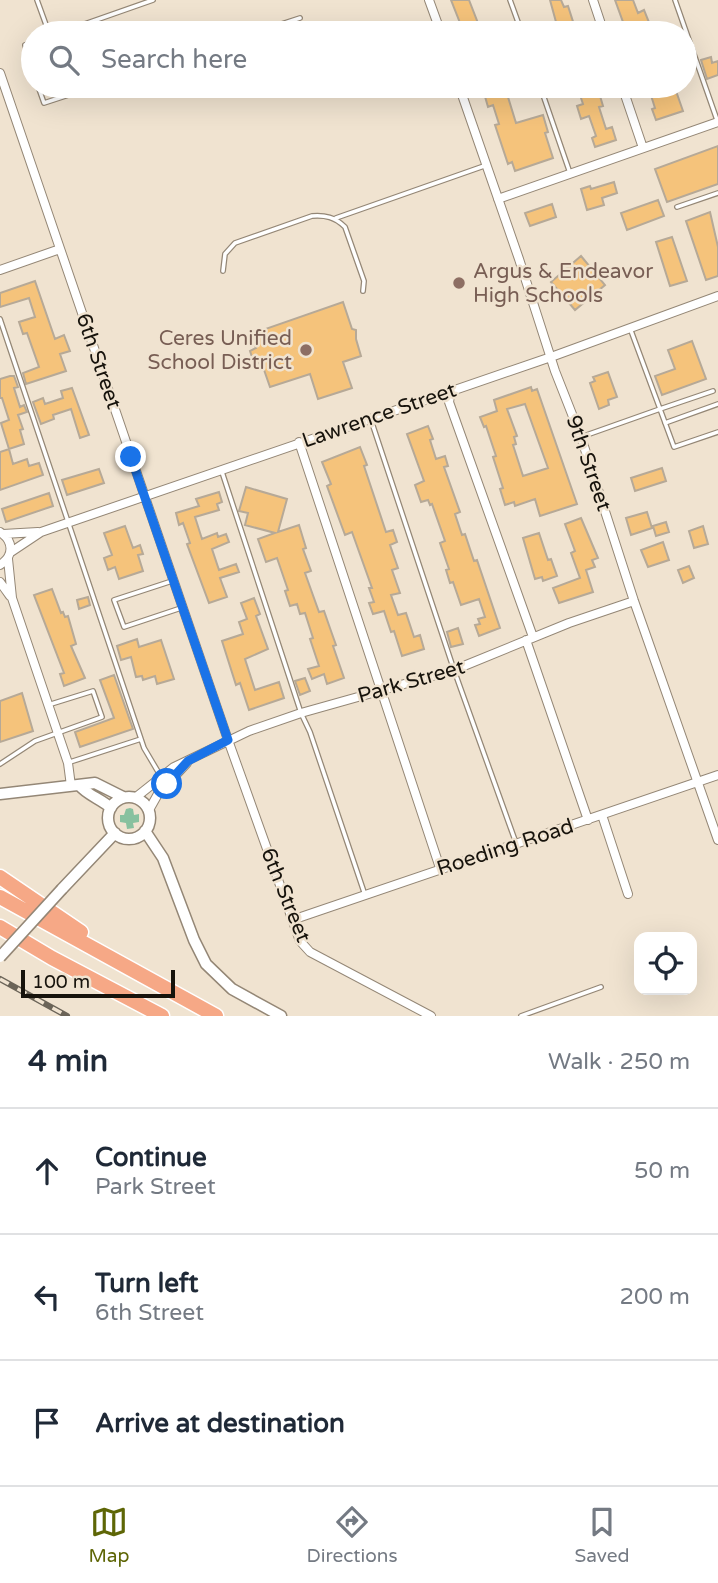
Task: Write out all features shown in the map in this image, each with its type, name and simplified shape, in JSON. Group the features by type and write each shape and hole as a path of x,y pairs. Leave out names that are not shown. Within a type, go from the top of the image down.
{"highway":[{"path":"0,877 142,975"},
{"path":"0,897 216,1016"},
{"path":"0,927 52,958"},
{"path":"0,933 162,1016"}],"street":[{"path":"429,0 437,21"},
{"path":"593,0 600,21"},
{"name":"6th Street","path":"0,73 228,740 300,941 310,952 431,1016"},
{"name":"9th Street","path":"463,98 551,357 582,437 634,601 718,840"},
{"path":"626,98 643,148"},
{"path":"498,199 718,122"},
{"path":"0,270 60,249"},
{"name":"Lawrence Street","path":"2,533 40,532 551,357 718,296"},
{"path":"451,390 449,402 530,638 588,820"},
{"path":"299,442 440,868"},
{"name":"Lawrence Street","path":"0,565 40,532"},
{"path":"2,533 9,539 12,598 75,785 97,796 111,808"},
{"path":"0,582 12,598"},
{"name":"Park Street","path":"129,797 228,740 301,713 454,670 530,638 634,601"},
{"name":"Park Street","path":"149,810 158,794 188,761"},
{"name":"Roeding Road","path":"292,920 718,775"},
{"path":"0,794 95,783 144,802 149,810 150,820 145,831 133,838 115,833 108,819 116,800 129,797"},
{"path":"602,815 628,894"},
{"path":"145,831 163,858 206,964 232,989 281,1016"},
{"path":"0,957 115,833"}],"lane":[{"path":"37,0 45,21"},
{"path":"93,21 153,0"},
{"path":"510,0 518,21"},
{"path":"675,0 682,21"},
{"path":"291,21 300,18"},
{"path":"697,62 718,122"},
{"path":"42,98 44,103 59,98"},
{"path":"544,98 570,173"},
{"path":"335,219 486,166"},
{"path":"677,207 718,193"},
{"path":"223,271 225,254 235,243 312,216 322,215 335,219 345,227 364,281 363,291"},
{"path":"0,319 141,739 161,777"},
{"path":"630,328 674,447 718,432"},
{"path":"582,437 713,391"},
{"path":"665,423 718,404"},
{"path":"370,418 454,670 516,844"},
{"path":"221,470 301,713 310,732 365,895"},
{"path":"174,580 114,600 124,627 183,608"},
{"path":"0,764 35,741 102,717 93,691 48,705"},
{"path":"68,763 141,739"},
{"path":"521,1016 601,987"}],"green space":[{"path":"126,809 133,809 134,815 139,814 139,822 133,823 134,828 127,829 126,823 120,822 120,815 124,815"}],"building":[{"path":"451,0 469,0 477,21 459,21"},
{"path":"550,0 561,0 564,7 568,6 573,21 556,21"},
{"path":"615,0 633,0 638,13 644,10 648,21 623,21"},
{"path":"711,57 712,63 718,61 718,75 707,79 701,60"},
{"path":"485,98 508,98 516,123 543,115 548,132 545,133 553,158 515,171 512,162 508,164 495,125 499,124 493,105 488,107"},
{"path":"581,98 601,98 603,106 599,107 606,129 612,127 616,140 595,147 592,138 596,136 589,116 581,119 577,106 583,104"},
{"path":"652,98 678,98 683,111 656,120 652,109 655,108"},
{"path":"718,146 718,184 667,202 655,169"},
{"path":"614,182 617,193 602,198 604,205 587,210 581,189"},
{"path":"658,200 664,216 627,230 621,213"},
{"path":"552,204 556,217 530,226 525,213"},
{"path":"710,212 718,247 718,276 706,280 686,221"},
{"path":"672,237 687,281 670,286 656,242"},
{"path":"581,256 605,285 575,310 551,282"},
{"path":"35,281 55,339 64,335 70,351 60,354 66,371 26,384 23,373 39,367 27,333 23,334 19,322 35,317 29,298 0,307 0,293"},
{"name":"Ceres Unified School District","path":"343,302 352,329 356,330 361,356 343,362 352,388 318,399 310,374 270,387 263,367 252,357 250,351 256,348 251,334"},
{"path":"692,341 706,379 662,395 655,376 675,369 668,350"},
{"path":"608,372 617,397 608,400 609,405 599,409 590,383 595,381 593,377"},
{"path":"14,376 18,387 14,388 20,407 24,405 27,412 18,415 24,444 9,449 1,423 9,420 0,398 0,379"},
{"path":"531,387 532,391 537,389 577,504 540,516 535,499 515,506 514,502 505,505 500,489 503,488 493,457 496,456 486,426 484,427 480,417 497,411 494,400","holes":["525,404 548,468 523,476 513,445 516,444 514,437 517,436 507,409"]},
{"path":"72,388 89,435 80,438 71,409 53,415 54,419 41,424 33,402 43,398 45,404 63,398 61,391"},
{"path":"428,426 436,459 445,456 448,466 444,467 460,512 455,514 474,561 477,560 500,628 479,636 475,625 480,624 478,619 485,617 479,599 461,605 446,570 449,569 440,543 445,541 432,504 430,505 428,500 421,502 415,485 424,481 407,434"},
{"path":"360,447 386,532 393,530 397,542 390,545 398,568 392,570 400,593 391,595 398,615 406,613 414,637 420,635 424,649 402,656 384,611 373,614 369,603 374,602 369,588 372,588 352,532 345,535 327,486 331,484 322,462"},
{"path":"9,449 13,464 27,459 29,466 39,463 43,475 0,490 0,452"},
{"path":"662,468 666,481 635,491 631,478"},
{"path":"99,469 104,483 67,495 62,480"},
{"path":"246,487 287,499 278,532 299,525 306,548 303,549 311,571 305,573 319,612 324,611 344,678 327,684 324,674 312,679 308,669 319,666 305,613 300,614 297,604 290,606 285,591 288,590 277,558 266,562 258,539 275,533 245,525 248,513 239,511"},
{"path":"219,492 222,502 217,504 219,510 195,517 202,539 217,533 218,537 226,534 229,542 212,549 219,570 236,564 239,572 220,578 227,597 209,603 187,544 190,543 183,523 179,525 176,513 199,506 196,499"},
{"path":"49,493 53,506 6,522 2,509"},
{"path":"647,512 652,528 631,535 626,518"},
{"path":"581,518 598,558 592,560 595,567 586,570 593,592 559,603 553,588 580,578 571,553 575,551 565,524"},
{"path":"666,522 669,532 656,536 653,526"},
{"path":"125,526 133,548 140,545 143,554 138,555 143,571 119,579 115,567 108,570 104,558 112,555 104,533"},
{"path":"703,526 708,544 694,548 689,531"},
{"path":"539,533 548,560 551,559 557,576 543,581 542,577 535,579 523,538"},
{"path":"663,542 669,560 648,567 641,550"},
{"path":"689,566 694,578 683,583 678,570"},
{"path":"52,589 61,613 63,612 65,617 68,616 76,644 71,646 85,678 64,686 60,674 64,673 34,595"},
{"path":"88,597 90,605 79,609 77,600"},
{"path":"254,598 260,614 256,616 268,649 245,659 255,690 279,682 284,698 249,710 240,683 236,685 222,641 243,634 239,622 247,619 241,603"},
{"path":"458,628 463,644 451,647 447,632"},
{"path":"137,639 139,647 161,640 174,679 157,684 155,676 143,680 142,676 136,677 131,657 121,660 117,646"},
{"path":"114,675 133,729 80,747 75,732 114,718 100,680"},
{"path":"305,678 310,691 300,695 295,681"},
{"path":"22,693 33,731 0,742 0,701"}],"railway":[{"path":"0,979 67,1016"}],"place":[{"name":"Argus & Endeavor High Schools","path":"459,283"},
{"name":"Ceres Unified School District","path":"306,350"}],"route":[{"path":"131,457 228,740 188,761 167,784"}]}
